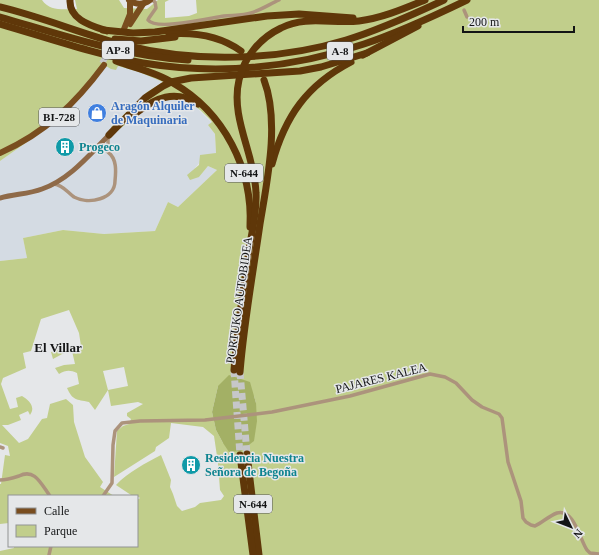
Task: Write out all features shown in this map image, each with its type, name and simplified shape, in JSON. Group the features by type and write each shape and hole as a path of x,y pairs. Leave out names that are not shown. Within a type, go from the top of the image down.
{"highway":[{"path":"70,0 72,11 76,17 85,23 103,30 132,36 176,34 210,36 241,51"},
{"path":"249,247 255,218 256,191 253,167 238,113 237,88 247,59 255,48 271,33 290,24 314,20 353,22 392,14 425,0"},
{"name":"A-8","path":"0,7 45,19 124,45 178,54 209,57 258,55 308,50 376,30 444,0"},
{"name":"A-8","path":"0,24 91,52 143,63 174,67 241,69 306,60 350,49 379,39 468,0"},
{"path":"108,135 145,98 163,86 180,80 300,71 321,67 367,53 408,32 443,11"},
{"path":"103,30 133,33 155,32 267,16 298,14 375,18"},
{"name":"AP-8","path":"0,17 98,46 144,55 175,59 208,61 260,59 308,50"},
{"path":"101,38 141,41 194,34"},
{"name":"N-644","path":"91,52 162,77 189,93 220,125 242,168 250,204 249,247"},
{"name":"N-644","path":"265,195 276,148 281,135 296,108 325,76 367,53"},
{"name":"N-644","path":"264,80 270,98 271,122 270,150 265,195"},
{"name":"N-644","path":"108,135 154,100 177,96 195,102 206,110"},
{"name":"PORTUKO AUTOBIDEA","path":"249,247 242,299 237,371 265,195"},
{"name":"N-644","path":"252,555 243,454 259,555"}],"main road":[{"path":"143,4 130,1 130,14 126,29 143,4 151,0"},
{"name":"BI-728","path":"0,149 28,135 52,118 103,64 75,102 56,119 24,141 0,153"}],"street":[{"path":"151,0 154,2 156,8 148,20 151,23 157,24 182,23 225,16 250,14 279,0"},
{"path":"464,10 467,17"},
{"path":"0,198 32,192 54,184 69,175 108,135"},
{"path":"54,184 64,188 81,200 106,197 114,189 116,172 116,164 108,151 108,135"},
{"path":"98,146 108,151"},
{"name":"PAJARES KALEA","path":"104,495 112,483 115,431 122,423 140,421 205,420 272,412 350,396 430,374 445,377 456,383 472,400 482,407 499,414 502,418 508,462 521,501 523,518 526,522 535,526 558,513 568,515 572,519 587,550 590,553 599,554"},
{"path":"0,480 13,478 26,473 31,474 49,495"}],"shaded area":[{"path":"106,66 118,66 163,81 147,92 111,126 137,116 152,104 177,99 186,102 195,106 212,123 208,125 215,134 216,153 200,162 195,168 199,177 208,166 217,170 178,207 168,202 155,231 104,234 63,230 23,238 27,258 0,261 0,161 27,142"}],"green space":[{"path":"0,0 42,0 45,4 53,8 77,9 75,0 119,0 124,8 147,9 158,0 169,0 165,2 165,18 189,16 197,13 196,0 599,0 599,555 0,555 0,551 14,547 138,547 138,499 140,498 138,495 131,495 116,485 132,472 161,455 171,480 170,487 177,506 182,511 195,507 200,503 221,500 224,496 220,490 214,436 203,427 171,423 169,438 156,447 155,451 114,477 117,431 123,426 129,424 131,419 127,416 127,413 143,404 138,402 111,406 108,390 95,410 89,402 75,399 71,395 67,388 79,384 77,373 68,371 59,374 55,368 75,364 72,351 64,353 53,359 51,352 66,347 74,349 81,346 79,333 69,310 41,319 31,351 23,353 26,368 3,378 1,384 10,409 18,407 16,398 22,396 31,404 32,412 30,415 28,411 19,415 21,420 8,425 2,425 19,443 28,439 42,419 47,418 50,404 66,399 73,405 74,422 85,457 103,482 100,487 112,495 8,495 8,523 0,524 0,484 5,455 10,456 8,446 0,443 0,261 27,258 23,238 63,230 104,234 155,231 168,202 178,207 217,170 208,166 199,177 190,180 187,175 199,165 200,155 216,153 215,134 208,125 212,122 202,112 185,101 174,99 164,101 143,111 116,132 111,127 147,92 163,82 139,72 118,66 116,70 106,66 96,79 27,142 0,161","holes":["124,367 128,386 108,390 103,371","218,386 254,396 256,403 223,443 216,430 212,412"]},
{"path":"229,375 250,382 256,403 257,421 254,441 241,451 229,452 216,430 212,412 218,386"}],"tunnel":[{"path":"102,63 109,52"},
{"path":"234,370 240,455"},
{"path":"240,372 247,454"}],"place":[{"name":"Aragón Alquiler de Maquinaria","path":"97,113"},
{"name":"Progeco","path":"65,147"},
{"name":"Residencia Nuestra Señora de Begoña","path":"191,465"}],"district":[{"name":"El Villar","path":"58,347"}]}
